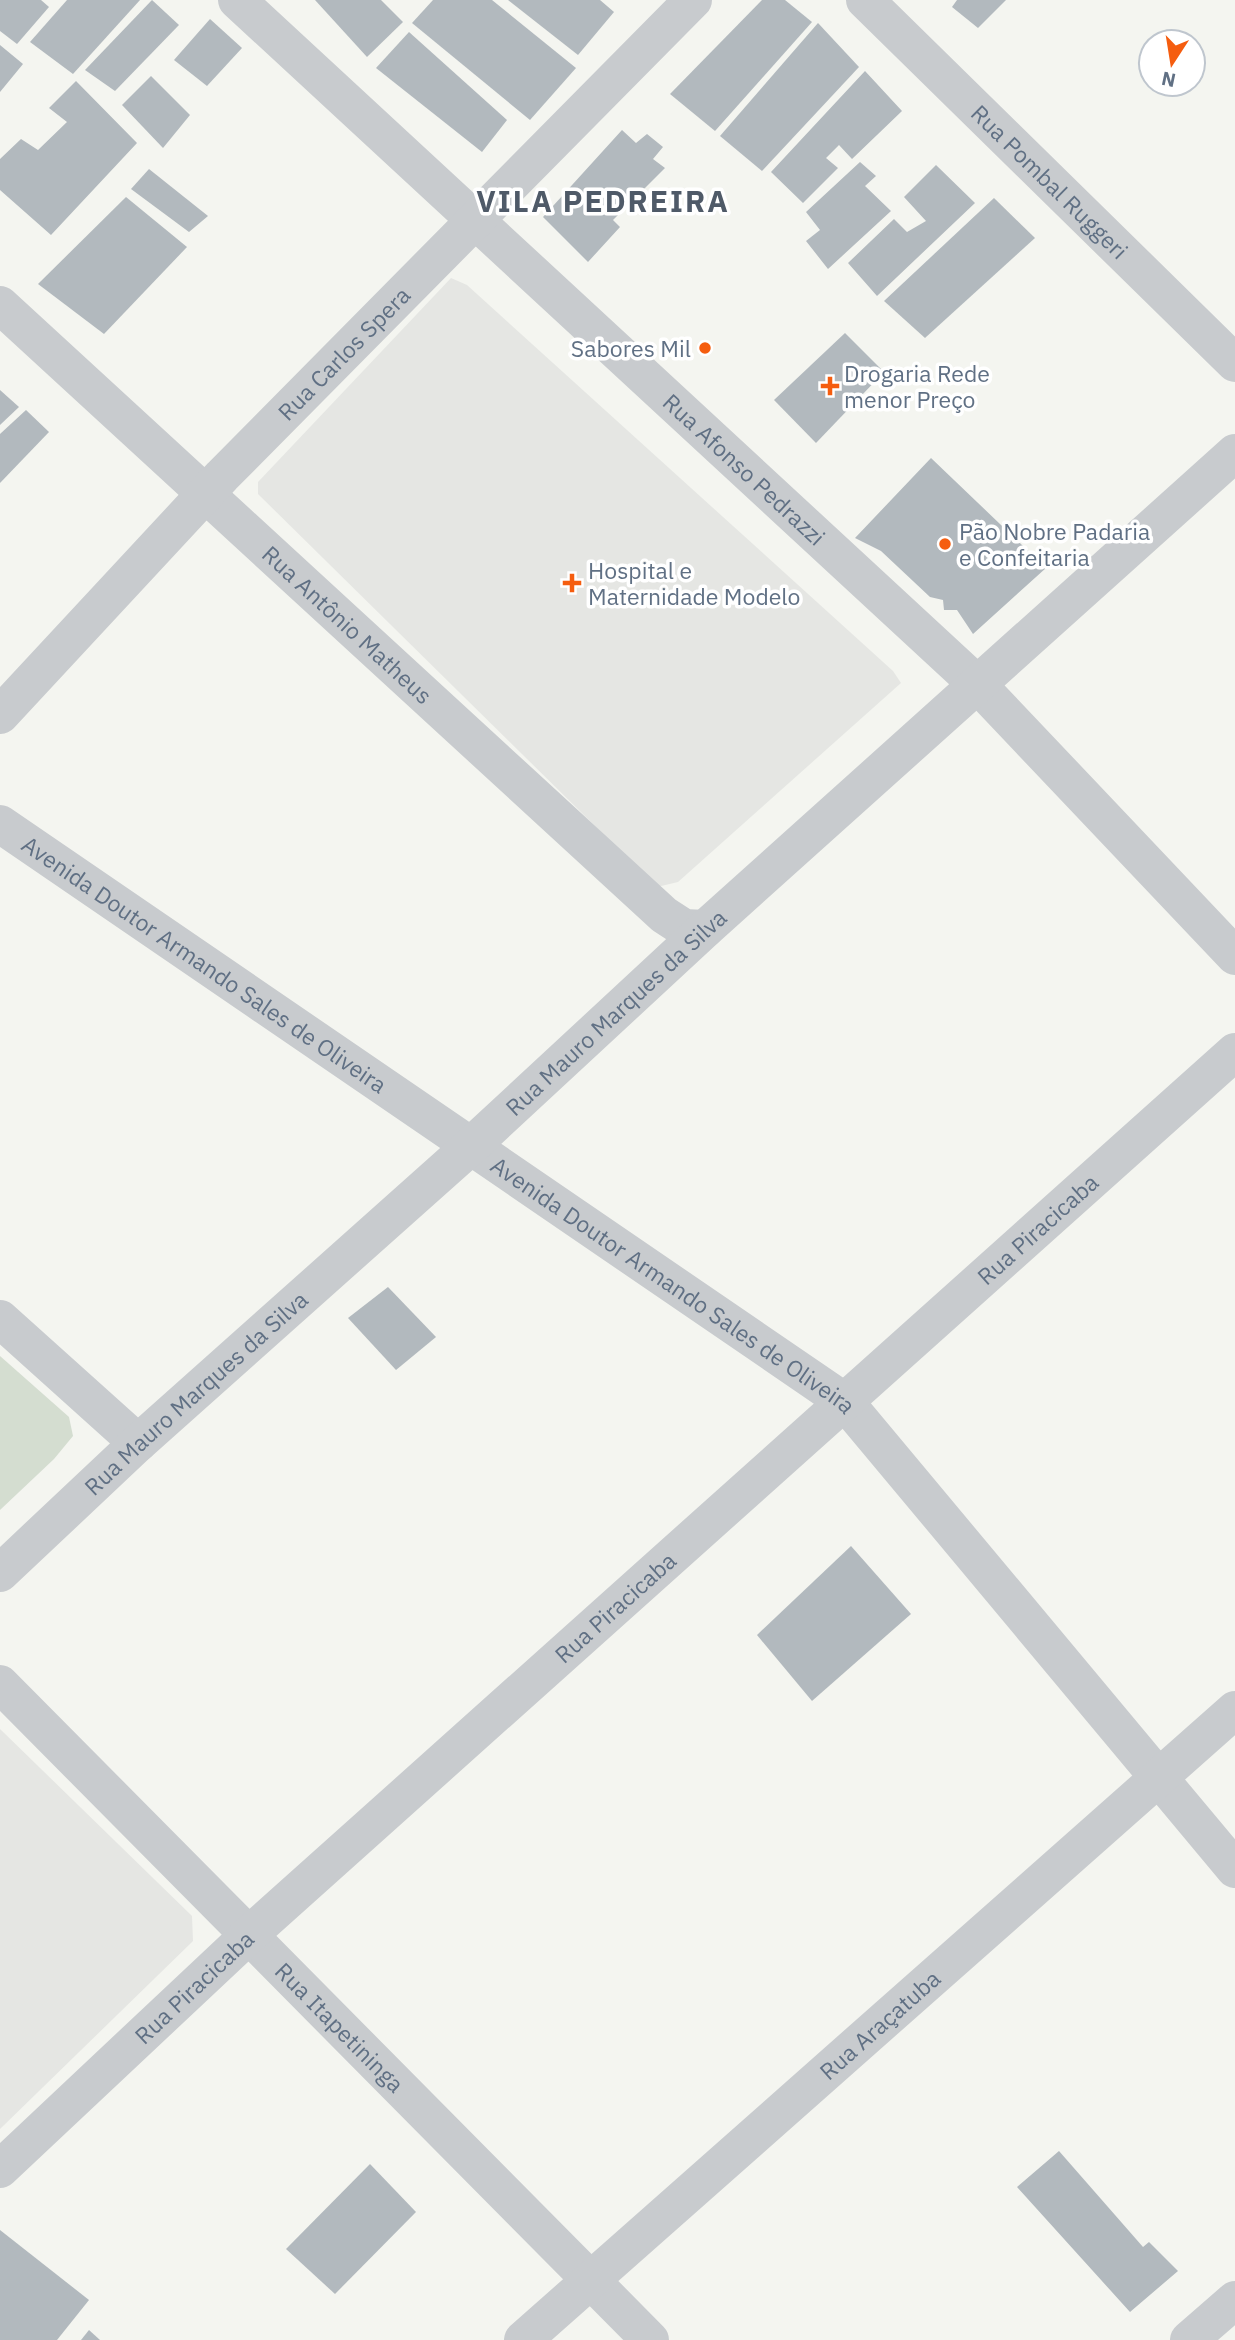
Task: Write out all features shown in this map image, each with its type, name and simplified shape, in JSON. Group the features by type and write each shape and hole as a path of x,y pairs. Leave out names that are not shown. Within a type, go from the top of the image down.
{"street":[{"name":"Rua Afonso Pedrazzi","path":"237,0 978,685 1235,956"},
{"name":"Rua Carlos Spera","path":"0,715 204,494 473,219 693,0"},
{"name":"Rua Pombal Ruggeri","path":"866,0 1235,363"},
{"name":"Rua Antônio Matheus","path":"0,305 664,915 684,928 705,929"},
{"name":"Rua Mauro Marques da Silva","path":"0,1573 138,1443 471,1146 705,929 1235,453"},
{"name":"Avenida Doutor Armando Sales de Oliveira","path":"0,824 845,1402 1161,1776 1235,1868"},
{"name":"Rua Piracicaba","path":"0,2169 251,1933 1235,1052"},
{"path":"0,1319 138,1443"},
{"name":"Rua Itapetininga","path":"0,1684 251,1933 650,2340"},
{"name":"Rua Araçatuba","path":"523,2340 1235,1710"},
{"path":"1189,2340 1235,2300"}],"shaded area":[{"name":"Hospital e Maternidade Modelo","path":"451,278 467,285 893,671 901,683 678,882 657,887 258,494 258,482"},
{"path":"0,1356 69,1417 73,1436 54,1459 0,1510"},
{"path":"0,1729 192,1916 193,1941 0,2129"}],"building":[{"path":"0,0 41,0 49,7 17,44 0,31"},
{"path":"67,0 140,0 73,74 30,42"},
{"path":"152,0 179,25 115,91 85,70"},
{"path":"315,0 381,0 403,22 367,57"},
{"path":"433,0 492,0 576,68 530,120 412,23"},
{"path":"508,0 600,0 614,12 578,55"},
{"path":"762,0 785,0 812,22 715,131 670,94"},
{"path":"957,0 1006,0 978,28 952,7"},
{"path":"210,19 242,48 207,86 174,60"},
{"path":"818,23 859,67 762,171 720,136"},
{"path":"409,32 507,120 482,152 376,68"},
{"path":"0,45 23,64 0,92"},
{"path":"865,71 902,111 852,159 839,145 826,158 838,168 803,203 771,172"},
{"path":"151,76 190,115 163,148 122,105"},
{"path":"76,81 137,143 51,235 0,190 0,159 21,139 38,150 67,122 49,108"},
{"path":"622,130 636,143 647,134 663,147 653,159 665,168 613,220 620,227 588,262 543,217"},
{"path":"860,162 876,176 865,186 891,211 828,269 806,241 820,230 806,212"},
{"path":"936,165 975,203 877,296 848,263 894,219 907,232 926,221 904,197"},
{"path":"149,169 208,216 189,232 131,189"},
{"path":"126,197 187,247 104,334 38,284"},
{"path":"994,198 1035,238 925,338 884,301"},
{"name":"Drogaria Rede menor Preço","path":"845,333 884,372 816,443 774,400"},
{"path":"0,390 19,407 0,425"},
{"path":"26,410 49,432 0,483 0,434"},
{"name":"Pão Nobre Padaria e Confeitaria","path":"931,458 1046,568 973,634 957,610 944,610 943,600 930,597 881,551 855,538"},
{"path":"388,1287 436,1337 396,1370 348,1318"},
{"path":"851,1546 911,1614 812,1701 757,1635"},
{"path":"1059,2151 1143,2247 1149,2242 1178,2271 1130,2312 1017,2187"},
{"path":"370,2164 416,2212 335,2294 286,2249"},
{"path":"0,2230 89,2300 57,2340 0,2340"},
{"path":"89,2330 100,2340 81,2340"}],"place":[{"name":"Sabores Mil","path":"705,348"},
{"name":"Drogaria Rede menor Preço","path":"830,386"},
{"name":"Pão Nobre Padaria e Confeitaria","path":"945,544"},
{"name":"Hospital e Maternidade Modelo","path":"572,583"}],"district":[{"name":"VILA PEDREIRA","path":"603,200"}]}
